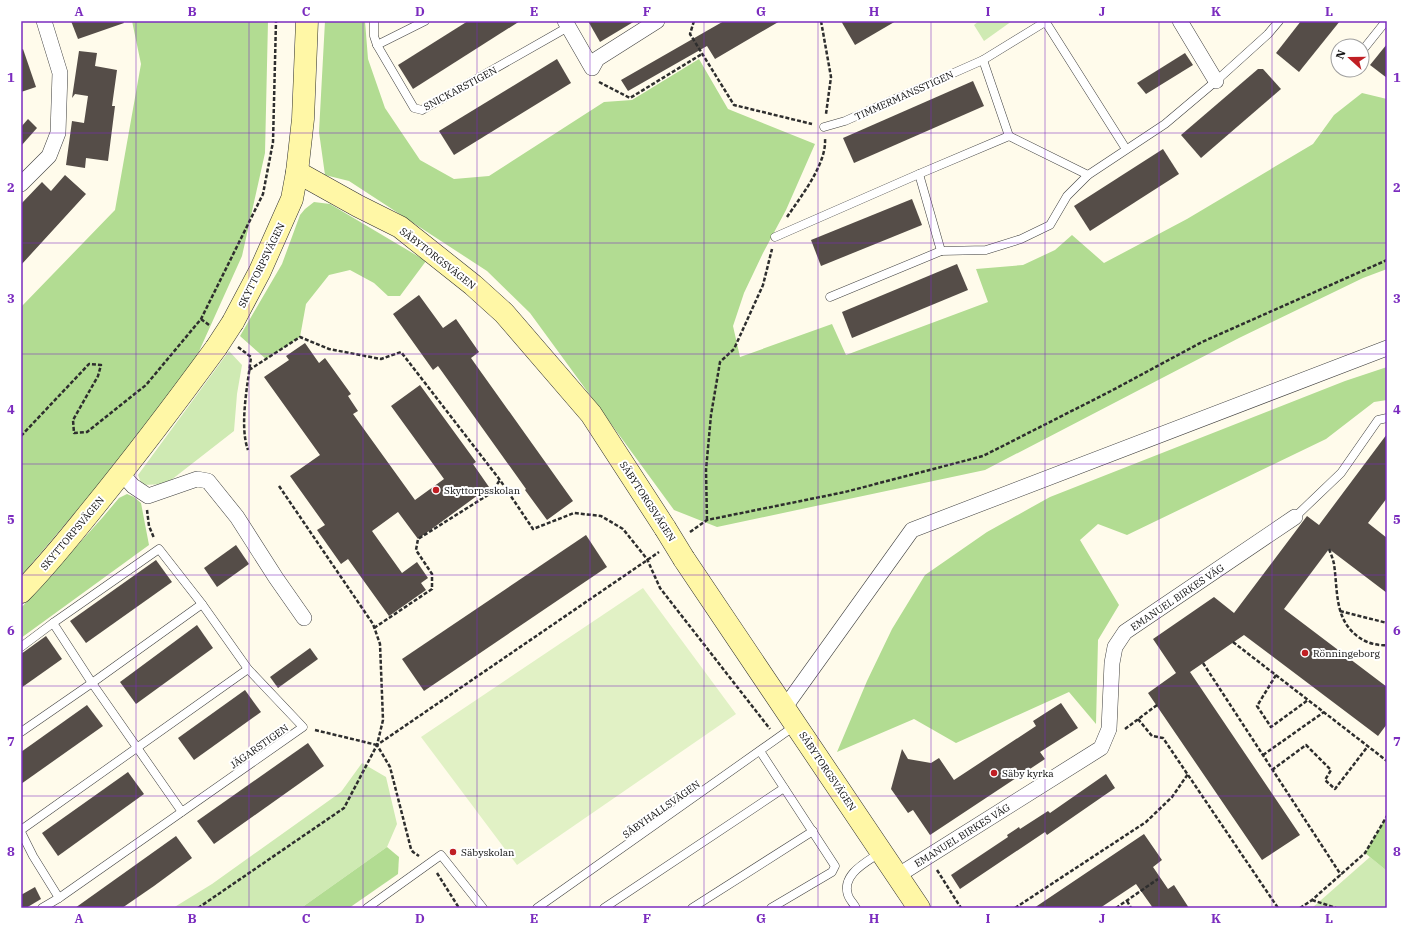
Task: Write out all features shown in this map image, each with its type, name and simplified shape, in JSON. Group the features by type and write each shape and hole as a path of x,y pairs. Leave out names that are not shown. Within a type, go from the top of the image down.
{"street":[{"path":"21,184 49,156 58,133 60,73 44,21"},
{"name":"SKYTTORPSVÄGEN","path":"21,592 122,474 158,427 224,336 260,271 292,199 298,172 303,119 307,21"},
{"path":"592,68 597,59 657,21"},
{"path":"1180,21 1216,81"},
{"name":"SNICKARSTIGEN","path":"567,24 592,68"},
{"name":"SÄBYTORGSVÄGEN","path":"298,172 358,206 400,227 473,285 504,313 591,414 665,538 684,559 919,908"},
{"path":"785,707 912,530 1387,348"},
{"path":"122,474 133,486 148,496 197,479 208,481 237,517 276,578 304,618"},
{"name":"EMANUEL BIRKES VÄG","path":"897,876 1101,748 1109,729 1115,647 1125,632 1295,517"}],"lane":[{"name":"SNICKARSTIGEN","path":"374,21 374,36 377,45 414,108 422,110 567,24"},
{"path":"377,45 425,21"},
{"path":"830,298 941,251 986,250 1021,239 1050,225 1067,196 1088,175 1126,148 1164,124 1216,81 1268,34 1279,21"},
{"path":"1370,41 1386,21"},
{"name":"TIMMERMANSSTIGEN","path":"824,127 845,121 983,60 1045,22 1126,148"},
{"path":"983,60 1009,136 1088,175"},
{"path":"775,237 1009,136"},
{"path":"919,174 941,251"},
{"name":"EMANUEL BIRKES VÄG","path":"1295,517 1341,473 1378,420 1387,418"},
{"path":"21,647 159,548"},
{"name":"JÄGARSTIGEN","path":"42,908 59,898 303,727 248,670 202,604 159,548"},
{"path":"21,732 202,604"},
{"path":"53,623 92,683 182,812"},
{"path":"59,898 33,856 21,831 248,670"},
{"name":"SÄBYHALLSVÄGEN","path":"537,908 797,725"},
{"path":"760,751 835,866 832,872 771,908"},
{"path":"604,908 784,788"},
{"path":"692,908 813,831"},
{"path":"856,908 848,895 847,883 852,873 882,852"},
{"path":"367,908 441,855 483,908"}],"path":[{"path":"21,436 90,364 101,365 98,376 73,420 74,433 87,432 146,385 201,319 263,194 273,142 276,21"},
{"path":"694,21 690,34 734,105 824,127"},
{"path":"707,520 706,470 711,415 720,362 734,349 762,285 775,237 819,167 826,145 824,127 830,77 821,21"},
{"path":"592,68 596,80 630,98 702,54"},
{"path":"689,533 707,520 845,492 983,456 1111,392 1202,342 1387,260"},
{"path":"201,319 250,357 245,404 244,440 248,450"},
{"path":"249,370 300,337 329,349 381,358 401,352 500,480 534,528 574,513 601,516 623,529 647,559 660,588 778,739"},
{"path":"374,628 432,590 432,574 416,550 418,539 491,494 500,480"},
{"path":"198,908 344,808 377,745 383,720 380,644 373,624 279,486"},
{"path":"148,496 147,509 149,526 159,548"},
{"path":"377,745 647,559 665,538"},
{"path":"1329,549 1334,563 1339,611 1344,620 1353,633 1366,642 1387,645"},
{"path":"1339,611 1387,623"},
{"path":"1234,642 1387,761"},
{"path":"1203,664 1341,875"},
{"path":"1276,675 1257,706 1271,727 1308,700"},
{"path":"1101,748 1157,705"},
{"path":"1263,755 1324,712"},
{"path":"1138,719 1152,736 1163,738 1278,908"},
{"path":"303,727 377,745 390,767 411,849 413,852 430,862 459,908"},
{"path":"1272,770 1306,745 1331,770 1325,780 1335,789 1368,746"},
{"path":"1015,908 1146,822 1172,797 1188,774"},
{"path":"1300,908 1312,900 1365,853 1387,816"},
{"path":"929,856 961,908"},
{"path":"1116,908 1158,880"},
{"path":"1312,900 1336,908"},
{"path":"1126,901 1131,908"}],"green space":[{"path":"132,21 268,21 265,153 242,256 196,358 146,429 21,576 21,307 115,210 141,64"},
{"path":"325,21 365,21 368,59 385,108 420,160 454,179 489,176 604,102 632,100 699,59 728,109 815,144 786,210 744,293 733,326 740,357 832,324 846,355 988,302 976,269 1023,265 1055,250 1072,235 1104,263 1187,219 1313,144 1334,115 1362,93 1387,99 1387,269 1363,278 1239,338 985,470 717,527 674,510 530,313 487,271 349,181 325,175 319,132"},
{"path":"979,21 1012,21 984,41 974,25"},
{"path":"314,202 330,204 426,261 400,296 388,296 374,283 350,270 329,275 306,304 300,337 266,359 240,336 282,264 300,215"},
{"path":"229,351 242,365 237,394 234,431 166,484 142,485 138,475"},
{"path":"1387,367 1387,400 1374,402 1326,439 1127,535 1098,524 1080,540 1119,605 1098,640 1096,724 1069,692 956,743 914,719 837,752 867,681 892,629 925,575 987,532 1050,497 1345,381"},
{"path":"127,494 134,497 141,503 149,545 21,638 21,608 119,498"},
{"path":"643,588 736,714 517,865 421,737"},
{"path":"362,763 386,777 397,824 387,847 301,908 173,908 212,884 341,792"},
{"path":"1387,816 1387,871 1365,853"},
{"path":"387,847 399,857 398,874 349,908 301,908"},
{"path":"1370,857 1387,871 1387,908 1312,908"}],"building":[{"path":"71,21 123,21 124,23 78,39"},
{"path":"468,21 520,21 413,89 398,65"},
{"path":"588,21 635,21 600,42"},
{"path":"724,21 780,21 715,59 707,46 628,91 621,80"},
{"path":"841,21 896,21 855,45"},
{"path":"1301,21 1340,21 1299,72 1276,53"},
{"path":"1387,44 1387,78 1370,65"},
{"path":"23,49 36,87 21,92 21,50"},
{"path":"79,51 97,53 95,66 117,70 112,106 115,106 108,161 86,158 85,168 66,165 72,121 84,123 88,96 75,94 72,98"},
{"path":"1185,53 1193,65 1146,94 1137,83"},
{"path":"557,59 571,83 454,155 439,131"},
{"path":"1258,69 1263,69 1281,89 1201,158 1181,135"},
{"path":"973,81 984,106 854,163 843,138"},
{"path":"28,119 37,128 21,146 21,127"},
{"path":"1163,149 1179,174 1090,231 1074,206"},
{"path":"65,175 86,194 21,265 21,204 42,182 51,191"},
{"path":"912,199 922,225 821,266 811,240"},
{"path":"957,264 968,290 852,338 842,312"},
{"path":"419,295 443,328 456,319 479,352 471,358 573,501 547,520 438,366 433,370 393,314"},
{"path":"305,343 319,363 325,358 351,394 348,396 358,411 353,414 415,500 444,479 391,406 420,385 476,462 473,464 489,487 418,539 398,512 372,531 402,573 417,562 428,578 421,583 426,590 389,616 348,559 341,564 317,530 325,525 290,476 320,455 264,377 289,360 286,356"},
{"name":"Rönningeborg","path":"1387,434 1387,498 1368,523 1387,538 1387,593 1329,549 1284,609 1387,687 1387,724 1378,736 1244,635 1190,672 1300,835 1262,860 1148,693 1176,673 1153,639 1214,597 1234,613 1307,516 1319,525"},
{"path":"586,535 607,567 424,691 402,659"},
{"path":"236,545 249,564 217,587 204,568"},
{"path":"156,560 172,582 86,643 70,621"},
{"path":"197,625 213,648 136,704 120,682"},
{"path":"46,636 62,659 21,688 21,654"},
{"path":"310,648 318,659 278,688 270,677"},
{"path":"245,690 261,712 194,760 178,738"},
{"name":"Säby kyrka","path":"1061,703 1078,728 1040,752 1045,759 930,835 913,810 908,813 891,789 902,749 908,759 931,763 939,758 954,780 1036,726 1033,721"},
{"path":"87,705 103,726 21,784 21,752"},
{"path":"308,743 324,766 214,844 197,821"},
{"path":"128,772 144,794 58,856 42,833"},
{"path":"1106,774 1115,788 1047,835 1045,832 960,889 951,875 1008,837 1007,835 1019,827 1020,829 1048,811 1050,813"},
{"path":"1144,834 1162,860 1153,867 1168,889 1174,885 1189,908 1153,908 1136,884 1100,908 1034,908"},
{"path":"176,836 192,858 154,886 122,908 75,908"},
{"path":"35,887 41,899 26,908 21,908 21,895"}],"place":[{"name":"Skyttorpsskolan","path":"436,490"},
{"name":"Rönningeborg","path":"1305,653"},
{"name":"Säby kyrka","path":"994,773"},
{"name":"Säbyskolan","path":"453,852"}]}
